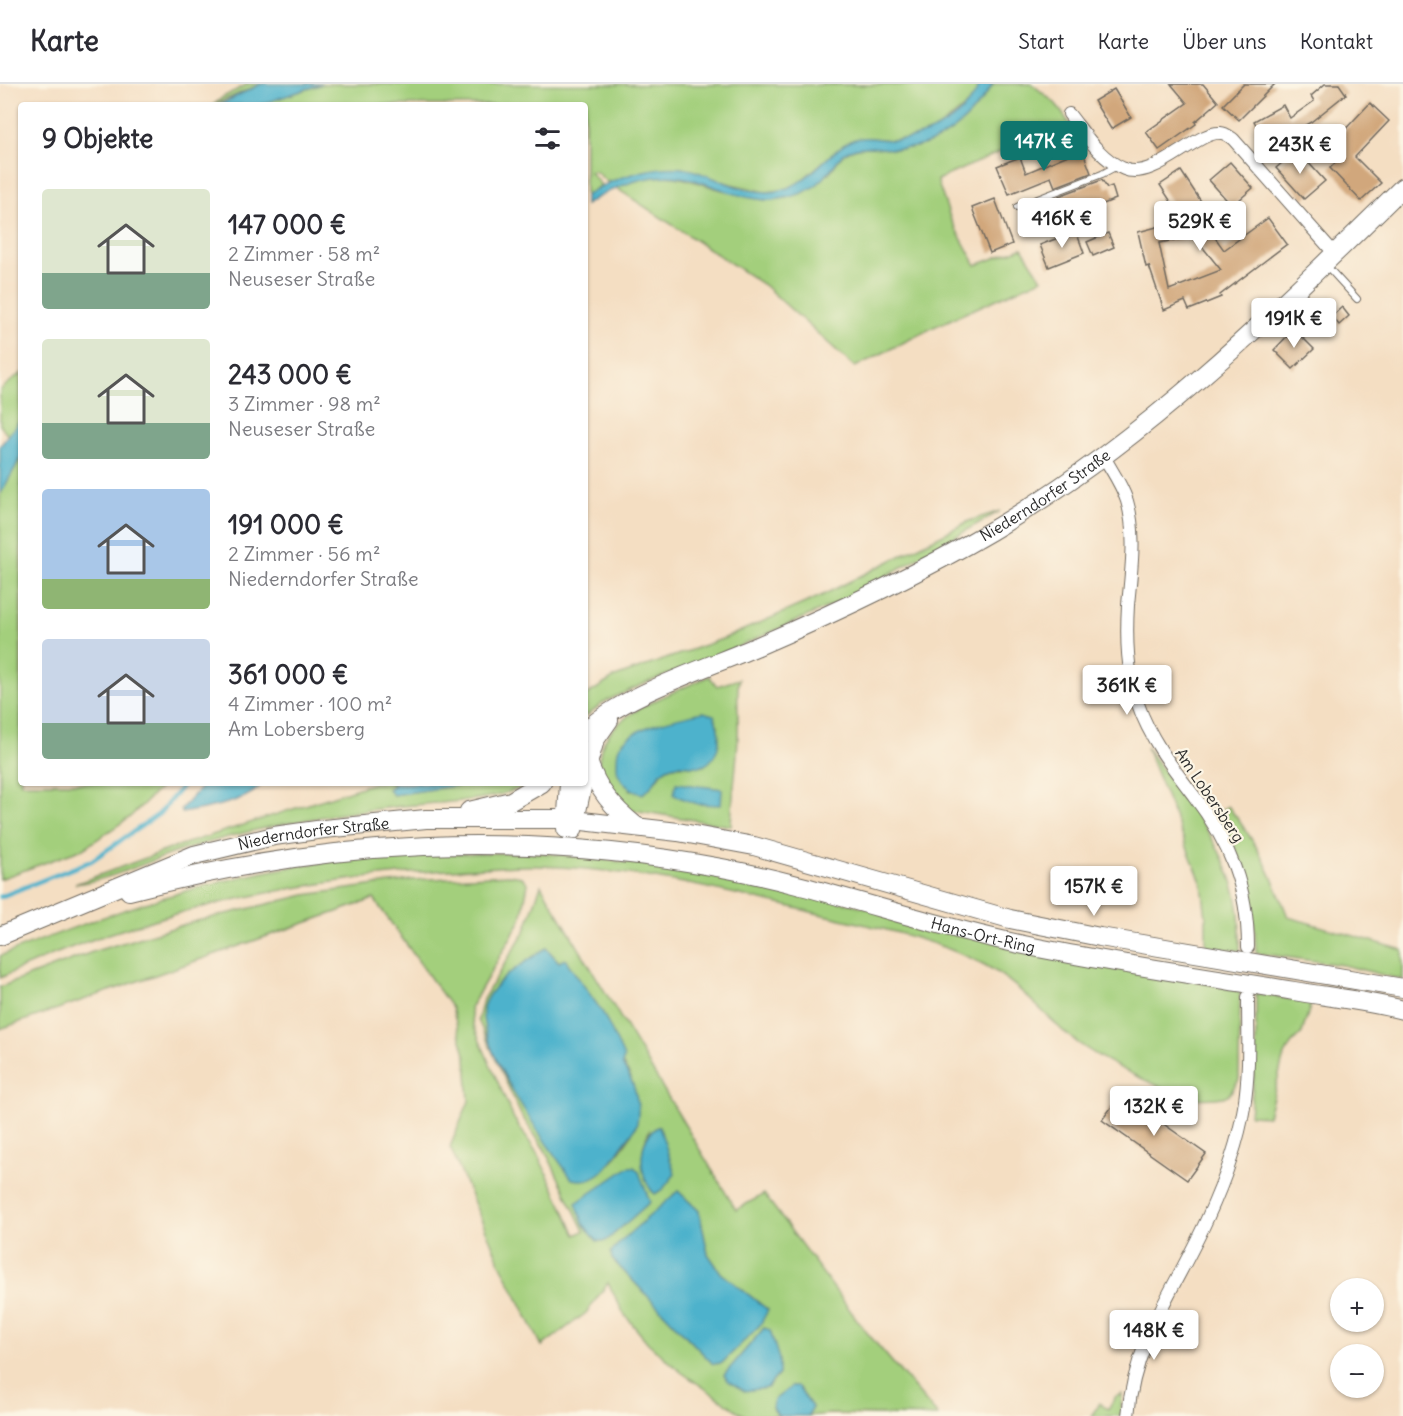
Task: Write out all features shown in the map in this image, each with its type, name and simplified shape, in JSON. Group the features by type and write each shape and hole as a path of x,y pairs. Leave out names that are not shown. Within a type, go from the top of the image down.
{"main road":[{"name":"Niederndorfer Straße","path":"588,729 601,717 622,705 803,627 882,589 990,532 1104,457 1193,386 1258,329 1403,187"},
{"name":"Niederndorfer Straße","path":"588,763 602,729 622,705"},
{"path":"588,771 622,815 637,826"},
{"path":"426,819 511,801 537,786"},
{"path":"569,786 571,819"},
{"path":"567,846 571,819 583,786"},
{"name":"Niederndorfer Straße","path":"0,936 185,858 224,846 294,833 426,819 571,819"},
{"name":"Hans-Ort-Ring","path":"571,819 637,826 754,846 1010,918 1100,937 1403,988"},
{"name":"Niederndorfer Straße","path":"72,906 169,881 302,856 404,847 514,844 567,846"},
{"name":"Hans-Ort-Ring","path":"567,846 724,868 813,889 1022,945 1403,1010"}],"street":[{"path":"1069,114 1098,151 1126,170 1146,168 1166,160 1211,134 1223,133 1233,139 1330,259"},
{"name":"Am Lobersberg","path":"1104,457 1126,500 1131,520 1133,558 1127,641 1129,668 1138,703 1148,729 1165,758 1201,807 1234,862 1246,908 1248,947"},
{"path":"1128,1416 1133,1375 1145,1338 1197,1240 1231,1159 1244,1107 1248,997"}],"lane":[{"path":"1017,207 1102,174 1118,165"},
{"path":"1330,259 1357,299"}],"green space":[{"path":"248,84 261,84 217,102"},
{"path":"322,84 980,84 976,94 966,106 932,133 916,138 891,140 870,138 829,157 796,185 766,192 731,184 682,168 664,169 607,182 595,171 590,172 601,185 588,194 588,102 268,102"},
{"path":"993,84 1032,84 1056,104 1074,130 1034,147 1018,144 937,180 951,220 976,265 1022,248 1042,279 938,325 855,367 764,285 616,188 636,180 668,176 758,199 771,200 825,176 841,157 851,150 868,147 911,148 940,138 964,120"},
{"path":"18,375 18,423 8,436 0,425 0,390"},
{"path":"18,462 18,786 162,786 130,817 83,849 0,879 0,495"},
{"path":"1000,511 844,600 726,652 646,683 606,701 588,715 588,694 615,677 725,638 821,596 969,521"},
{"path":"709,676 717,686 739,679 731,826 633,810 617,797 600,769 601,749 608,736 631,714","holes":["718,726 704,766 669,767 642,794 629,789"]},
{"path":"1146,747 1209,833 1228,871 1238,906 1240,951 1206,946 1206,918 1202,884"},
{"path":"365,786 392,786 393,795 454,786 524,786 479,799 363,811 272,826 213,841 116,874 75,884 181,845"},
{"path":"1228,806 1263,859 1288,917 1403,950 1403,980 1343,965 1256,953 1250,898 1241,863 1226,830 1215,814"},
{"path":"542,853 699,870 1240,991 1239,1080 1228,1096 1211,1098 1188,1097 1154,1084 1103,1059 1074,1040 1016,986 995,971 963,955 922,940 747,896 644,876 574,868 521,866 408,873 288,889 228,901 111,933 54,954 0,978 0,956 122,911 246,876 289,867 358,858 437,854"},
{"path":"509,875 522,877 528,884 521,920 470,1008 473,1025 514,1119 537,1153 576,1235 584,1231 545,1150 521,1115 478,1020 483,999 525,931 541,885 736,1210 764,1194 864,1329 938,1416 830,1414 808,1416 812,1407 798,1387 791,1387 773,1408 778,1416 745,1416 681,1372 648,1343 624,1314 608,1283 586,1313 542,1346 500,1263 450,1147 469,1101 466,1058 452,1008 374,899 0,1029 0,987 95,951 193,922 305,895 412,880","holes":["546,948 559,962 629,1074 636,1104 634,1128 611,1163","649,1131 652,1192 643,1162","678,1191 699,1211 708,1254 721,1273 768,1310 722,1363 713,1364 612,1259","764,1328 779,1374 767,1388 760,1389 724,1375"]},
{"path":"1256,993 1311,1003 1302,1033 1291,1044 1283,1059 1268,1116 1250,1115 1256,1054"},
{"path":"1122,1394 1121,1416 1091,1416 1100,1403 1108,1409 1115,1397"}],"water":[{"path":"261,84 322,84 268,102 225,102"},
{"path":"980,84 993,84 964,121 940,138 911,148 867,147 850,150 840,157 817,185 796,195 762,200 682,177 668,176 639,180 588,203 588,194 610,182 655,169 685,169 750,190 768,192 781,190 802,180 848,142 864,138 893,140 919,136 956,116 974,96"},
{"path":"18,423 18,462 0,495 0,446"},
{"path":"703,712 714,715 718,729 718,748 711,760 700,766 681,765 667,768 642,794 633,790 621,779 617,770 618,751 631,735 655,724"},
{"path":"676,783 722,789 721,805 697,804 674,795"},
{"path":"202,786 259,786 248,795 214,807 182,813 181,809"},
{"path":"392,786 454,786 393,795 388,789"},
{"path":"546,948 559,962 565,959 603,1013 624,1057 622,1065 633,1085 637,1100 638,1115 634,1130 607,1167 589,1179 572,1179 530,1119 499,1066 483,1019 485,1002 496,985"},
{"path":"659,1126 675,1174 663,1189 655,1194 645,1178 642,1158 647,1139"},
{"path":"629,1167 634,1167 639,1172 650,1202 606,1241 597,1241 584,1225 576,1203"},
{"path":"678,1191 699,1211 708,1254 721,1273 768,1310 760,1325 722,1363 713,1364 612,1259 611,1252 623,1239"},
{"path":"764,1328 770,1330 779,1359 779,1374 767,1388 744,1391 728,1381 724,1375"},
{"path":"791,1387 798,1387 812,1407 808,1416 778,1416 773,1408 774,1400"}],"building":[{"path":"1171,84 1203,84 1218,102 1195,122 1196,124 1159,150 1146,132 1187,103"},
{"path":"1244,84 1275,84 1239,120 1223,105"},
{"path":"1325,84 1339,84 1346,94 1311,122 1268,146 1254,121 1283,105 1290,118 1314,101 1311,96"},
{"path":"1114,89 1131,117 1111,129 1094,101"},
{"path":"1370,103 1389,121 1355,157 1381,183 1361,201 1330,168 1339,159 1324,144 1333,135 1337,138"},
{"path":"1082,149 1091,173 1055,187 1051,177 1009,194 997,166 1020,157 1026,173"},
{"path":"1297,150 1325,181 1304,199 1276,168"},
{"path":"1230,162 1253,188 1232,206 1209,180"},
{"path":"1181,171 1204,206 1196,211 1224,250 1268,218 1287,244 1220,295 1221,297 1189,310 1185,301 1164,310 1149,266 1146,267 1138,232 1183,220 1160,185","holes":["1192,234 1221,270 1169,290 1159,243 1186,238"]},
{"path":"1102,180 1107,188 1112,186 1116,199 1067,218 1059,196"},
{"path":"995,199 1012,244 990,253 972,208"},
{"path":"1076,231 1084,253 1049,267 1040,245"},
{"path":"1108,233 1114,247 1093,256 1087,242"},
{"path":"1342,307 1349,316 1339,325 1332,316"},
{"path":"1294,329 1314,349 1293,369 1274,350"},
{"path":"1121,1094 1206,1154 1187,1180 1102,1120"}],"waterway":[{"path":"0,897 91,861 159,814 182,786"}]}
